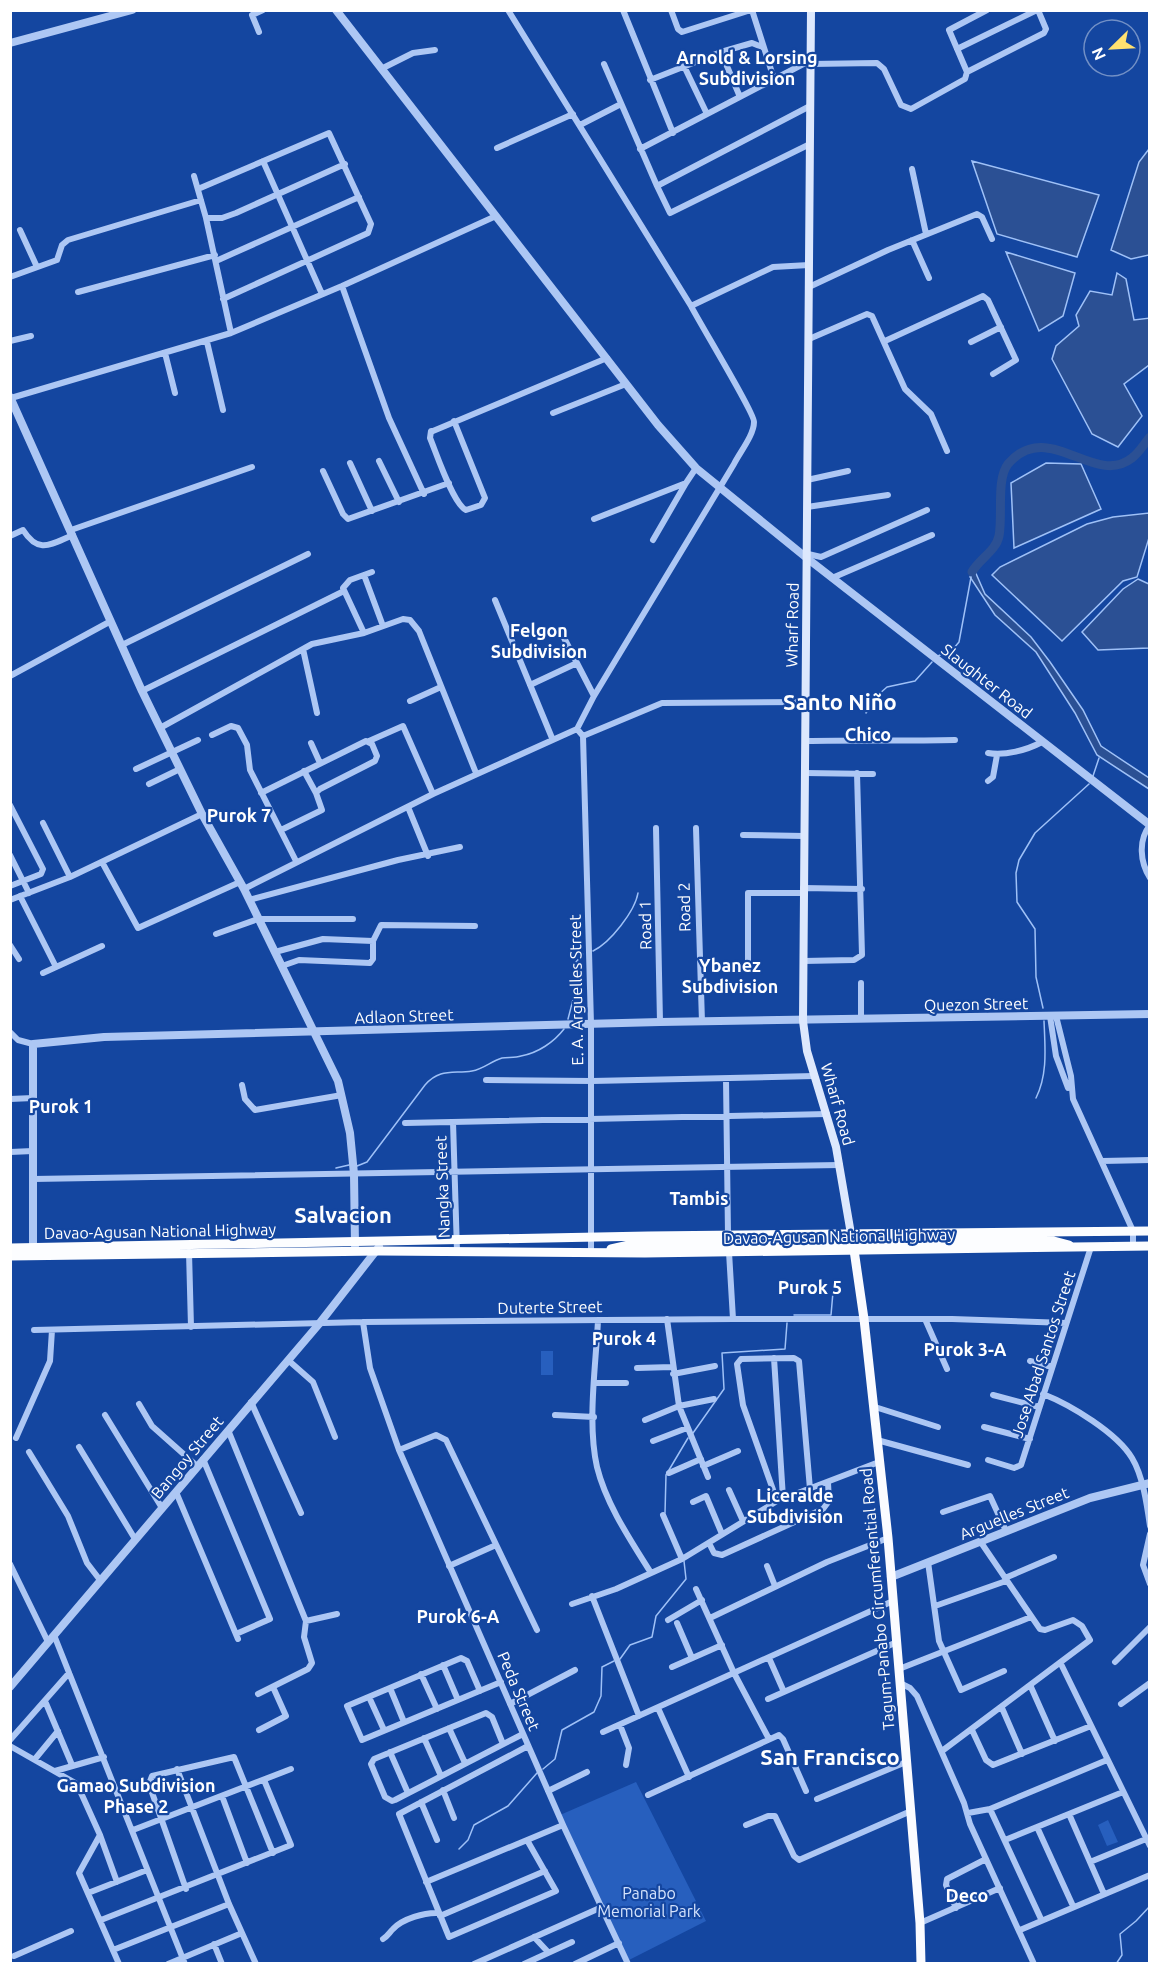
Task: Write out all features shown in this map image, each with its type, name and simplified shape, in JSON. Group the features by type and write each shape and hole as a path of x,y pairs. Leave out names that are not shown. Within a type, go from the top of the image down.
{"highway":[{"name":"Davao-Agusan National Highway","path":"1050,1240 1080,1231"},
{"name":"Davao-Agusan National Highway","path":"379,1247 457,1241 594,1237 1149,1231"},
{"name":"Davao-Agusan National Highway","path":"594,1237 629,1245"},
{"path":"496,1240 496,1252"},
{"name":"Davao-Agusan National Highway","path":"594,1253 629,1245 928,1241 1050,1240 1080,1248"},
{"name":"Davao-Agusan National Highway","path":"10,1256 33,1252 355,1247 594,1253 1149,1246"},
{"name":"Davao-Agusan National Highway","path":"10,1248 33,1252"}],"main road":[{"name":"Wharf Road","path":"811,10 803,1020 814,1076 828,1114 840,1165 851,1234"},
{"name":"Tagum-Panabo Circumferential Road","path":"851,1234 875,1407 888,1538 920,1923 921,1964"}],"street":[{"path":"10,43 132,10"},
{"path":"259,32 252,15 263,10"},
{"name":"Slaughter Road","path":"336,10 626,384 696,468 808,556 832,578 1149,825"},
{"path":"102,862 138,928 242,886 476,773 552,738 578,729 594,696 720,487 754,420 691,306 508,10"},
{"path":"623,10 673,133"},
{"path":"671,10 678,29 682,32 752,10 774,79"},
{"path":"640,149 811,62 877,63 884,69 901,105 907,109 965,79 967,72 950,29 987,10"},
{"path":"957,49 1038,10 1046,29 1044,33 967,72"},
{"path":"650,80 722,52 754,43 762,47"},
{"path":"381,69 413,53 435,50"},
{"path":"722,52 740,97"},
{"path":"604,64 670,213 810,144"},
{"path":"684,66 706,114"},
{"path":"580,125 621,104"},
{"path":"657,186 810,106"},
{"path":"497,148 573,114"},
{"path":"198,189 329,133 371,224 371,231 223,299"},
{"path":"263,161 322,294"},
{"path":"206,218 222,218 345,164"},
{"path":"912,169 926,234"},
{"path":"194,176 216,258 231,333"},
{"path":"78,292 216,258 359,197"},
{"path":"10,277 57,260 62,244 68,240 201,200"},
{"path":"809,287 912,240 979,214 992,239"},
{"path":"355,1247 354,1174 342,1095 282,966 160,728 11,401 231,333 342,286 496,216"},
{"path":"20,230 37,267"},
{"path":"912,240 929,278"},
{"path":"691,306 773,267 809,265"},
{"path":"342,286 389,418 424,494"},
{"path":"885,341 980,296 988,300 1016,362 993,374"},
{"path":"809,339 870,314 885,341 905,388 931,414 947,451"},
{"path":"971,342 1001,327"},
{"path":"10,341 31,336"},
{"path":"207,342 222,410"},
{"path":"165,353 175,393"},
{"path":"454,422 485,494 485,501 464,509 429,435 433,430 607,358"},
{"path":"553,413 626,384"},
{"path":"379,461 399,502"},
{"path":"350,463 372,511"},
{"path":"10,536 23,530 34,544 41,547 72,533 252,467"},
{"path":"653,540 696,468"},
{"path":"323,471 345,518 424,494 450,483"},
{"path":"807,480 848,471"},
{"path":"594,519 686,483"},
{"path":"807,507 888,495"},
{"path":"808,556 821,557 927,510"},
{"path":"832,578 932,535"},
{"path":"122,645 308,554"},
{"path":"364,633 344,591 346,583 372,572"},
{"path":"364,575 383,626"},
{"path":"142,690 344,591"},
{"path":"495,600 552,738"},
{"path":"160,728 303,649 333,638 364,633 403,619 415,624 476,773"},
{"path":"10,676 111,621"},
{"path":"562,634 594,696"},
{"path":"303,649 317,713"},
{"path":"530,685 577,663"},
{"path":"410,701 441,687"},
{"path":"578,729 583,736 654,705 667,702 806,702"},
{"path":"212,735 231,726 238,728 246,745 249,766 296,861"},
{"path":"261,793 320,763 404,726 433,794"},
{"name":"E. A. Arguelles Street","path":"583,736 591,1024 590,1120 594,1253"},
{"path":"136,769 198,740"},
{"path":"805,741 955,740"},
{"path":"316,793 375,762 377,756 369,741"},
{"path":"988,753 997,755 1029,749 1042,742"},
{"path":"311,744 320,763"},
{"path":"988,782 993,777 997,755"},
{"path":"149,784 180,769"},
{"path":"281,830 322,810 304,771"},
{"path":"805,773 873,774"},
{"path":"802,961 854,960 862,955 858,774"},
{"path":"10,805 43,869 41,874 10,886"},
{"path":"408,807 428,856"},
{"path":"10,900 70,877 202,813"},
{"path":"43,824 70,877"},
{"path":"1149,825 1143,836 1142,851 1149,878"},
{"name":"Road 1","path":"656,828 660,1022"},
{"name":"Road 2","path":"696,828 702,1022"},
{"path":"743,835 804,836"},
{"path":"249,900 398,860 428,856 460,847"},
{"path":"10,855 13,867 24,881 29,893"},
{"path":"748,968 748,893 862,889"},
{"path":"21,896 56,967"},
{"path":"216,934 258,919 353,919"},
{"path":"282,966 299,960 369,963 373,959 373,941 381,925 475,926"},
{"path":"275,952 323,939 373,941"},
{"path":"10,945 19,959"},
{"path":"43,973 102,946"},
{"path":"861,983 861,1019"},
{"name":"Quezon Street","path":"803,1020 1149,1014"},
{"path":"1053,1016 1056,1056 1068,1088"},
{"path":"1053,1016 1071,1076 1073,1099 1133,1231 1133,1246"},
{"name":"Adlaon Street","path":"33,1044 104,1037 803,1020"},
{"path":"10,1032 18,1040 33,1044 33,1252"},
{"path":"486,1080 592,1081 814,1076"},
{"path":"726,1079 728,1235"},
{"path":"242,1085 245,1099 255,1110 342,1095"},
{"path":"10,1099 33,1098"},
{"path":"405,1122 727,1118 828,1114"},
{"name":"Nangka Street","path":"453,1122 457,1251"},
{"path":"10,1152 33,1151"},
{"path":"1102,1161 1149,1160"},
{"path":"33,1179 354,1174 591,1167 840,1165"},
{"name":"Bangoy Street","path":"10,1687 319,1324 379,1247"},
{"name":"Jose Abad Santos Street","path":"988,1460 1018,1467 1022,1465 1091,1247"},
{"path":"189,1249 191,1327"},
{"path":"729,1252 733,1319"},
{"path":"667,1319 672,1371 679,1406 708,1477"},
{"name":"Duterte Street","path":"34,1330 363,1322 667,1319 925,1319 1066,1323"},
{"path":"925,1319 947,1369"},
{"path":"598,1320 594,1417 595,1451 600,1477 620,1520 651,1573"},
{"name":"Peda Street","path":"363,1322 370,1368 399,1449 563,1825 628,1964"},
{"path":"16,1438 50,1361 52,1330"},
{"path":"780,1499 743,1405 737,1364 745,1358 794,1358 801,1365 810,1489"},
{"path":"774,1358 780,1499"},
{"path":"288,1360 313,1382 335,1437"},
{"path":"1030,1361 1052,1367"},
{"path":"637,1368 672,1371 716,1366"},
{"path":"596,1383 626,1383"},
{"path":"1043,1394 1083,1413 1126,1451 1134,1461 1149,1526"},
{"path":"993,1395 1039,1407"},
{"path":"645,1420 679,1406 714,1399"},
{"path":"251,1402 300,1513"},
{"path":"139,1404 152,1426 197,1466"},
{"path":"875,1407 938,1426"},
{"path":"105,1415 162,1508"},
{"path":"555,1415 594,1417"},
{"path":"984,1427 1030,1439"},
{"path":"653,1441 687,1428"},
{"path":"228,1430 306,1621 304,1637 312,1665 258,1694"},
{"path":"399,1449 436,1435 443,1437 537,1630"},
{"path":"877,1440 968,1465"},
{"path":"80,1448 135,1539"},
{"path":"669,1473 738,1451"},
{"path":"29,1452 68,1516 87,1563 100,1580"},
{"path":"176,1492 237,1636 270,1618 203,1459"},
{"path":"572,1604 616,1589 682,1558 780,1499 828,1483 879,1462"},
{"path":"709,1543 714,1553 722,1555 824,1509 829,1501 828,1483"},
{"name":"Arguelles Street","path":"891,1577 1089,1498 1149,1483"},
{"path":"729,1490 743,1521"},
{"path":"693,1502 706,1496 722,1534"},
{"path":"943,1512 990,1496 1006,1531"},
{"path":"663,1515 682,1558"},
{"path":"1149,1534 1143,1565 1149,1584"},
{"path":"710,1618 775,1586 888,1538"},
{"path":"942,1751 1089,1643 1088,1634 1073,1620 1041,1630 980,1541"},
{"path":"449,1566 496,1545"},
{"path":"935,1606 1005,1580 1054,1557"},
{"path":"928,1562 939,1641 961,1690 1004,1671"},
{"path":"10,1564 69,1673 133,1830 157,1899 184,1960"},
{"path":"766,1566 775,1586"},
{"path":"696,1589 734,1673 769,1739"},
{"path":"592,1596 639,1716"},
{"path":"668,1620 702,1600"},
{"path":"603,1732 893,1601"},
{"path":"306,1621 337,1614"},
{"path":"898,1669 1031,1617"},
{"path":"677,1623 692,1658"},
{"path":"1115,1662 1149,1627"},
{"path":"768,1699 897,1642"},
{"path":"672,1666 722,1645"},
{"path":"480,1690 465,1659 460,1658 347,1706 362,1740 501,1682"},
{"path":"769,1658 784,1692"},
{"path":"1061,1664 1149,1846"},
{"path":"443,1665 458,1700"},
{"path":"510,1704 575,1670"},
{"path":"10,1740 69,1673"},
{"path":"421,1674 436,1708"},
{"path":"900,1683 915,1692 986,1859 1034,1964"},
{"path":"1121,1704 1149,1683"},
{"path":"259,1730 286,1716 273,1687"},
{"path":"1031,1687 1055,1741"},
{"path":"390,1688 404,1722"},
{"path":"369,1696 384,1730"},
{"path":"45,1701 72,1765"},
{"path":"658,1708 689,1777"},
{"path":"1002,1708 1022,1754"},
{"path":"503,1744 488,1713 390,1752 371,1762 389,1801 408,1793 523,1734"},
{"path":"620,1725 629,1748 626,1765"},
{"path":"972,1730 989,1763 997,1764 1091,1726"},
{"path":"450,1728 465,1763"},
{"path":"35,1759 58,1731"},
{"path":"648,1795 779,1736 783,1739 806,1791"},
{"path":"424,1738 441,1776"},
{"path":"10,1746 70,1779 82,1791 117,1882"},
{"path":"527,1840 556,1891 449,1937 399,1814 528,1746"},
{"path":"390,1752 408,1793"},
{"path":"186,1889 150,1778 231,1756 236,1759 273,1853"},
{"path":"55,1771 104,1757"},
{"path":"968,1813 990,1809 1107,1760"},
{"path":"817,1799 906,1762"},
{"path":"177,1769 229,1904 256,1964"},
{"path":"133,1830 291,1769"},
{"path":"548,1791 587,1772"},
{"path":"100,1920 186,1889 292,1844 264,1780"},
{"path":"443,1790 454,1818"},
{"path":"1005,1840 1123,1791"},
{"path":"222,1796 247,1863"},
{"path":"421,1802 437,1840"},
{"path":"990,1809 1041,1919"},
{"path":"746,1825 768,1816 775,1816 794,1856 799,1860 910,1811"},
{"path":"1069,1814 1104,1894"},
{"path":"426,1882 563,1825"},
{"path":"1037,1827 1073,1906"},
{"path":"100,1835 79,1870 119,1964"},
{"path":"1090,1862 1146,1839"},
{"path":"956,1908 946,1885 946,1879 986,1859"},
{"path":"88,1893 147,1870"},
{"path":"383,1939 393,1928 403,1923 425,1914 439,1915 545,1871"},
{"path":"1020,1930 1041,1919 1149,1875"},
{"path":"920,1923 1000,1888"},
{"path":"113,1950 229,1904"},
{"path":"474,1964 602,1907"},
{"path":"17,1964 12,1956 71,1931"},
{"path":"168,1964 184,1960 214,1944 242,1933"},
{"path":"534,1937 548,1952"},
{"path":"524,1964 572,1942"},
{"path":"575,1964 619,1943"},
{"path":"214,1944 222,1964"}],"green space":[{"path":"541,1351 553,1351 553,1375 541,1375"},
{"name":"Panabo Memorial Park","path":"636,1782 706,1921 629,1960 560,1815"},
{"path":"1108,1820 1118,1842 1107,1846 1098,1825"}],"shaded area":[{"path":"1149,149 1149,255 1131,259 1111,250 1139,162"},
{"path":"972,161 1099,195 1077,257 997,234"},
{"path":"1006,252 1075,273 1063,316 1039,331"},
{"path":"1117,273 1126,279 1134,320 1150,318 1149,365 1124,384 1142,416 1118,447 1092,434 1052,359 1056,346 1079,326 1076,315 1090,291 1112,295"},
{"path":"1046,463 1081,464 1101,509 1014,548 1011,483"},
{"path":"1149,513 1149,538 1137,577 1123,581 1062,641 992,575 1000,567 1087,524 1113,517"},
{"path":"974,569 985,594 1031,637 1050,662 1083,710 1101,746 1149,778 1149,789 1097,755 1075,713 1036,652 995,615 970,577"},
{"path":"1138,579 1149,584 1149,648 1098,650 1082,632 1123,589"}],"waterway":[{"path":"972,572 997,541 1004,471 1008,464 1023,451 1039,447 1055,449 1102,465 1117,465 1135,456 1150,437"},
{"path":"938,656 954,648 959,642 972,572"},
{"path":"866,713 878,695 887,687 915,681 932,662"},
{"path":"1093,776 1099,758"},
{"path":"1043,1008 1036,977 1035,929 1017,902 1016,873 1019,860 1035,833 1089,784"},
{"path":"593,951 607,941 621,926 632,909 638,893"},
{"path":"568,1019 574,996 576,962 583,954"},
{"path":"1036,1098 1044,1070 1044,1021"},
{"path":"357,1166 367,1162 425,1085 436,1076 480,1069 502,1058 519,1057 539,1050 564,1029"},
{"path":"336,1168 349,1165"},
{"path":"794,1315 831,1315 833,1292"},
{"path":"693,1433 724,1389 722,1353 785,1349 787,1323"},
{"path":"665,1513 666,1475 688,1438"},
{"path":"620,1659 630,1645 652,1637 656,1616 686,1579 684,1561"},
{"path":"543,1769 555,1759 562,1730 594,1712 601,1696 602,1667 614,1661"},
{"path":"459,1849 468,1840 474,1825 508,1806 537,1773"},
{"path":"1116,1964 1122,1955 1120,1934 1150,1906"}],"district":[{"name":"Arnold & Lorsing Subdivision","path":"747,68"},
{"name":"Felgon Subdivision","path":"539,641"},
{"name":"Santo Niño","path":"840,702"},
{"name":"Chico","path":"868,735"},
{"name":"Purok 7","path":"239,816"},
{"name":"Ybanez Subdivision","path":"730,976"},
{"name":"Purok 1","path":"61,1107"},
{"name":"Tambis","path":"699,1199"},
{"name":"Salvacion","path":"343,1215"},
{"name":"Purok 5","path":"810,1288"},
{"name":"Purok 4","path":"624,1339"},
{"name":"Purok 3-A","path":"965,1350"},
{"name":"Liceralde Subdivision","path":"795,1506"},
{"name":"Purok 6-A","path":"458,1617"},
{"name":"San Francisco","path":"830,1757"},
{"name":"Gamao Subdivision Phase 2","path":"136,1796"},
{"name":"Deco","path":"967,1896"}]}
